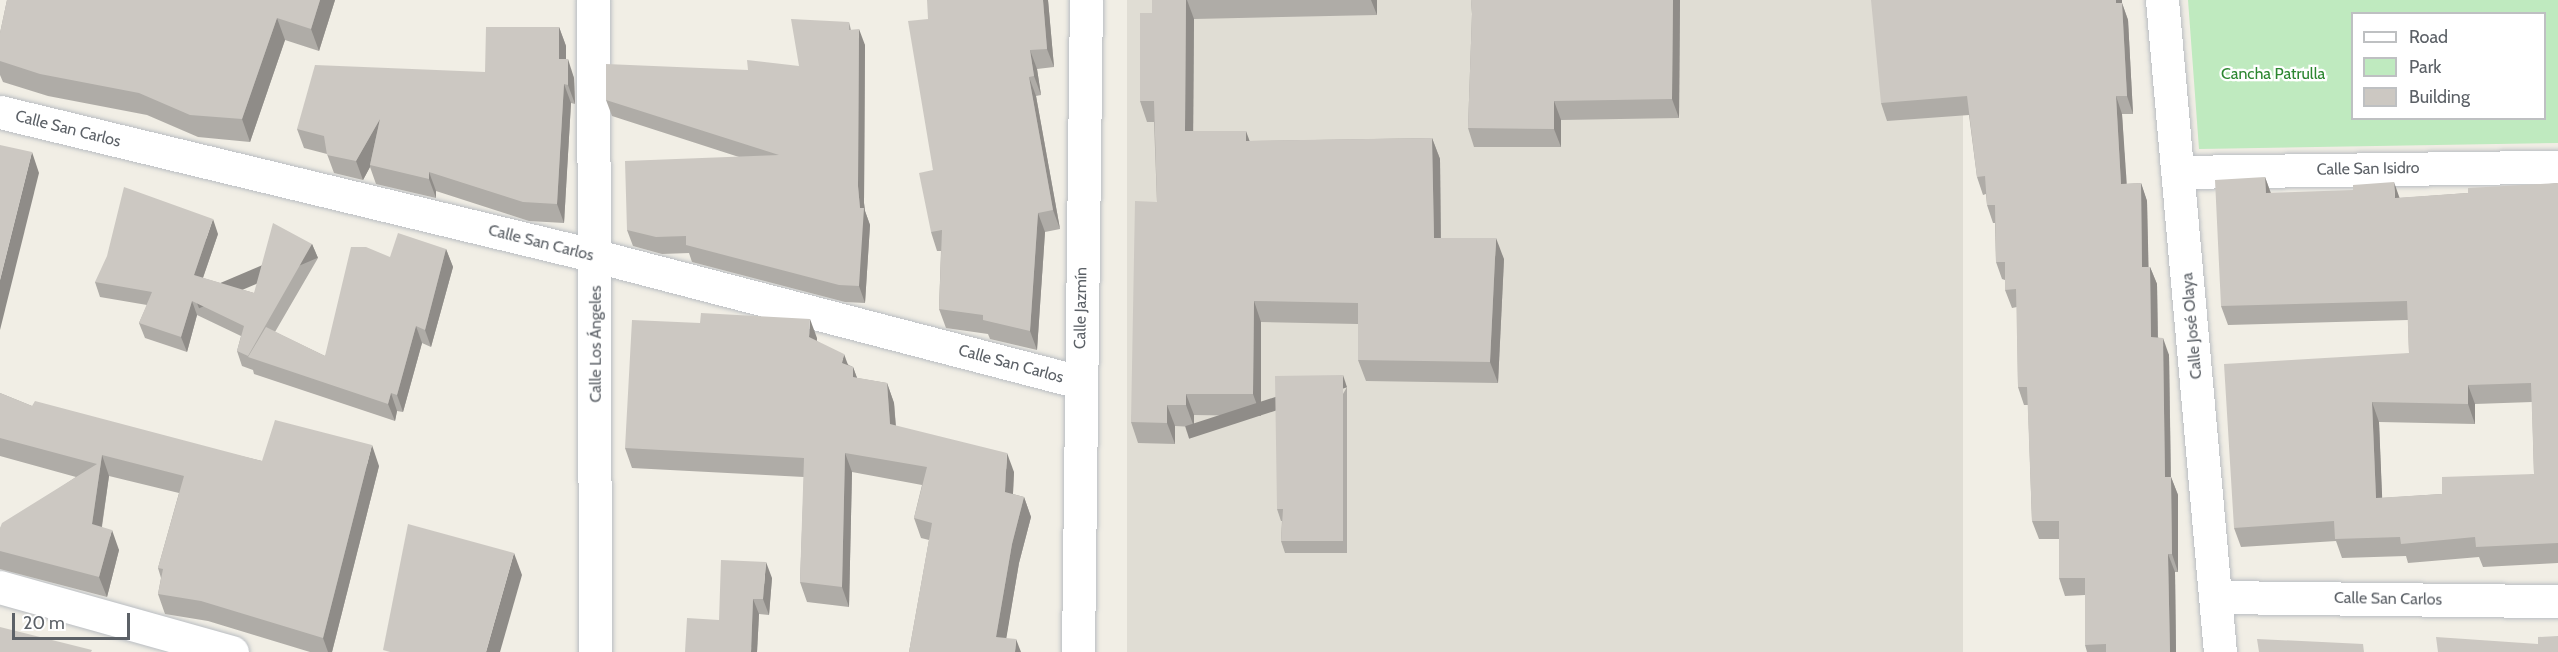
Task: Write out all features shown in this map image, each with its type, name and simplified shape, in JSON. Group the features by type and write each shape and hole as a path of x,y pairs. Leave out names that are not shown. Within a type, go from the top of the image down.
{"street":[{"name":"Calle Los Ángeles","path":"593,0 596,256 595,652"},
{"name":"Calle Jazmín","path":"1078,652 1079,382 1086,0"},
{"name":"Calle José Olaya","path":"2162,0 2217,597 2220,652"},
{"name":"Calle San Carlos","path":"0,112 596,256 1079,382"},
{"name":"Calle San Isidro","path":"2178,172 2558,167"},
{"path":"0,587 232,652"},
{"name":"Calle San Carlos","path":"2217,597 2558,601"}],"shaded area":[{"path":"1127,0 1963,0 1963,652 1127,652"}],"green space":[{"name":"Cancha Patrulla","path":"2188,0 2558,0 2558,143 2199,149"}],"building":[{"path":"7,0 320,0 311,29 277,18 242,119 190,115 139,93 40,74 0,61 0,33"},
{"path":"927,0 1043,0 1047,49 1030,50 1034,76 1029,77 1053,210 1038,213 1030,331 983,320 983,315 939,309 942,230 931,232 919,173 933,170 908,21 928,19"},
{"path":"1152,0 1186,0 1185,131 1246,131 1246,141 1432,138 1434,238 1496,238 1490,362 1358,360 1358,303 1254,301 1253,394 1186,394 1186,405 1167,405 1167,423 1131,422 1135,201 1157,202 1154,101 1140,101 1140,13 1152,13"},
{"path":"1471,0 1673,0 1672,99 1554,101 1554,129 1468,128"},
{"path":"1871,0 2116,0 2116,3 2122,3 2127,96 2116,96 2121,184 2141,183 2142,267 2150,267 2151,337 2163,338 2165,477 2171,477 2172,554 2168,554 2170,652 2106,652 2106,644 2085,645 2085,578 2059,578 2059,521 2032,521 2027,387 2018,387 2016,289 2005,290 2005,262 1996,262 1995,205 1987,205 1985,176 1977,177 1967,96 1881,103"},
{"path":"791,19 849,22 849,30 859,29 858,186 860,208 864,208 859,286 839,285 686,245 686,236 656,237 627,230 625,161 779,155 606,100 606,64 748,70 747,60 799,66"},
{"path":"486,27 559,27 559,59 568,59 568,85 564,84 557,204 523,202 429,172 429,179 370,165 380,119 356,161 327,155 324,136 297,129 315,65 485,72"},
{"path":"0,145 32,152 0,280"},
{"path":"2265,177 2266,193 2353,190 2353,185 2394,182 2395,198 2468,193 2468,188 2558,183 2558,543 2476,547 2475,537 2401,544 2400,537 2335,539 2334,521 2234,528 2224,364 2409,353 2407,301 2221,306 2215,180","holes":["2531,383 2534,474 2442,477 2442,494 2376,498 2372,402 2468,404 2468,385"]},
{"path":"124,187 213,219 194,275 254,293 273,223 312,244 248,356 237,351 244,326 192,301 181,337 139,323 152,292 95,282 107,256"},
{"path":"398,233 446,249 425,330 416,326 397,395 391,393 388,404 248,357 266,327 325,356 351,247 366,247 390,257"},
{"path":"701,313 810,319 809,337 844,354 842,363 853,367 853,377 887,383 890,424 1007,453 1005,492 1024,497 1012,544 996,637 1016,639 1015,652 909,652 932,523 914,518 927,467 845,453 842,587 800,582 804,458 625,448 632,320 700,323"},
{"path":"1343,375 1343,541 1281,541 1283,509 1277,509 1275,376"},
{"path":"0,393 32,406 35,401 262,461 275,420 372,445 323,638 201,601 158,594 163,569 158,568 184,476 102,455 92,524 112,530 99,577 0,551 2,523 97,464 0,438"},
{"path":"408,524 514,553 486,652 390,652 383,650"},
{"path":"721,560 766,562 763,599 753,599 751,652 685,652 687,618 719,620"},
{"path":"0,627 92,650 91,652 0,652"},
{"path":"2558,636 2558,652 2438,652 2436,637 2538,644 2538,637"},
{"path":"2257,639 2363,644 2364,652 2259,652"}]}
